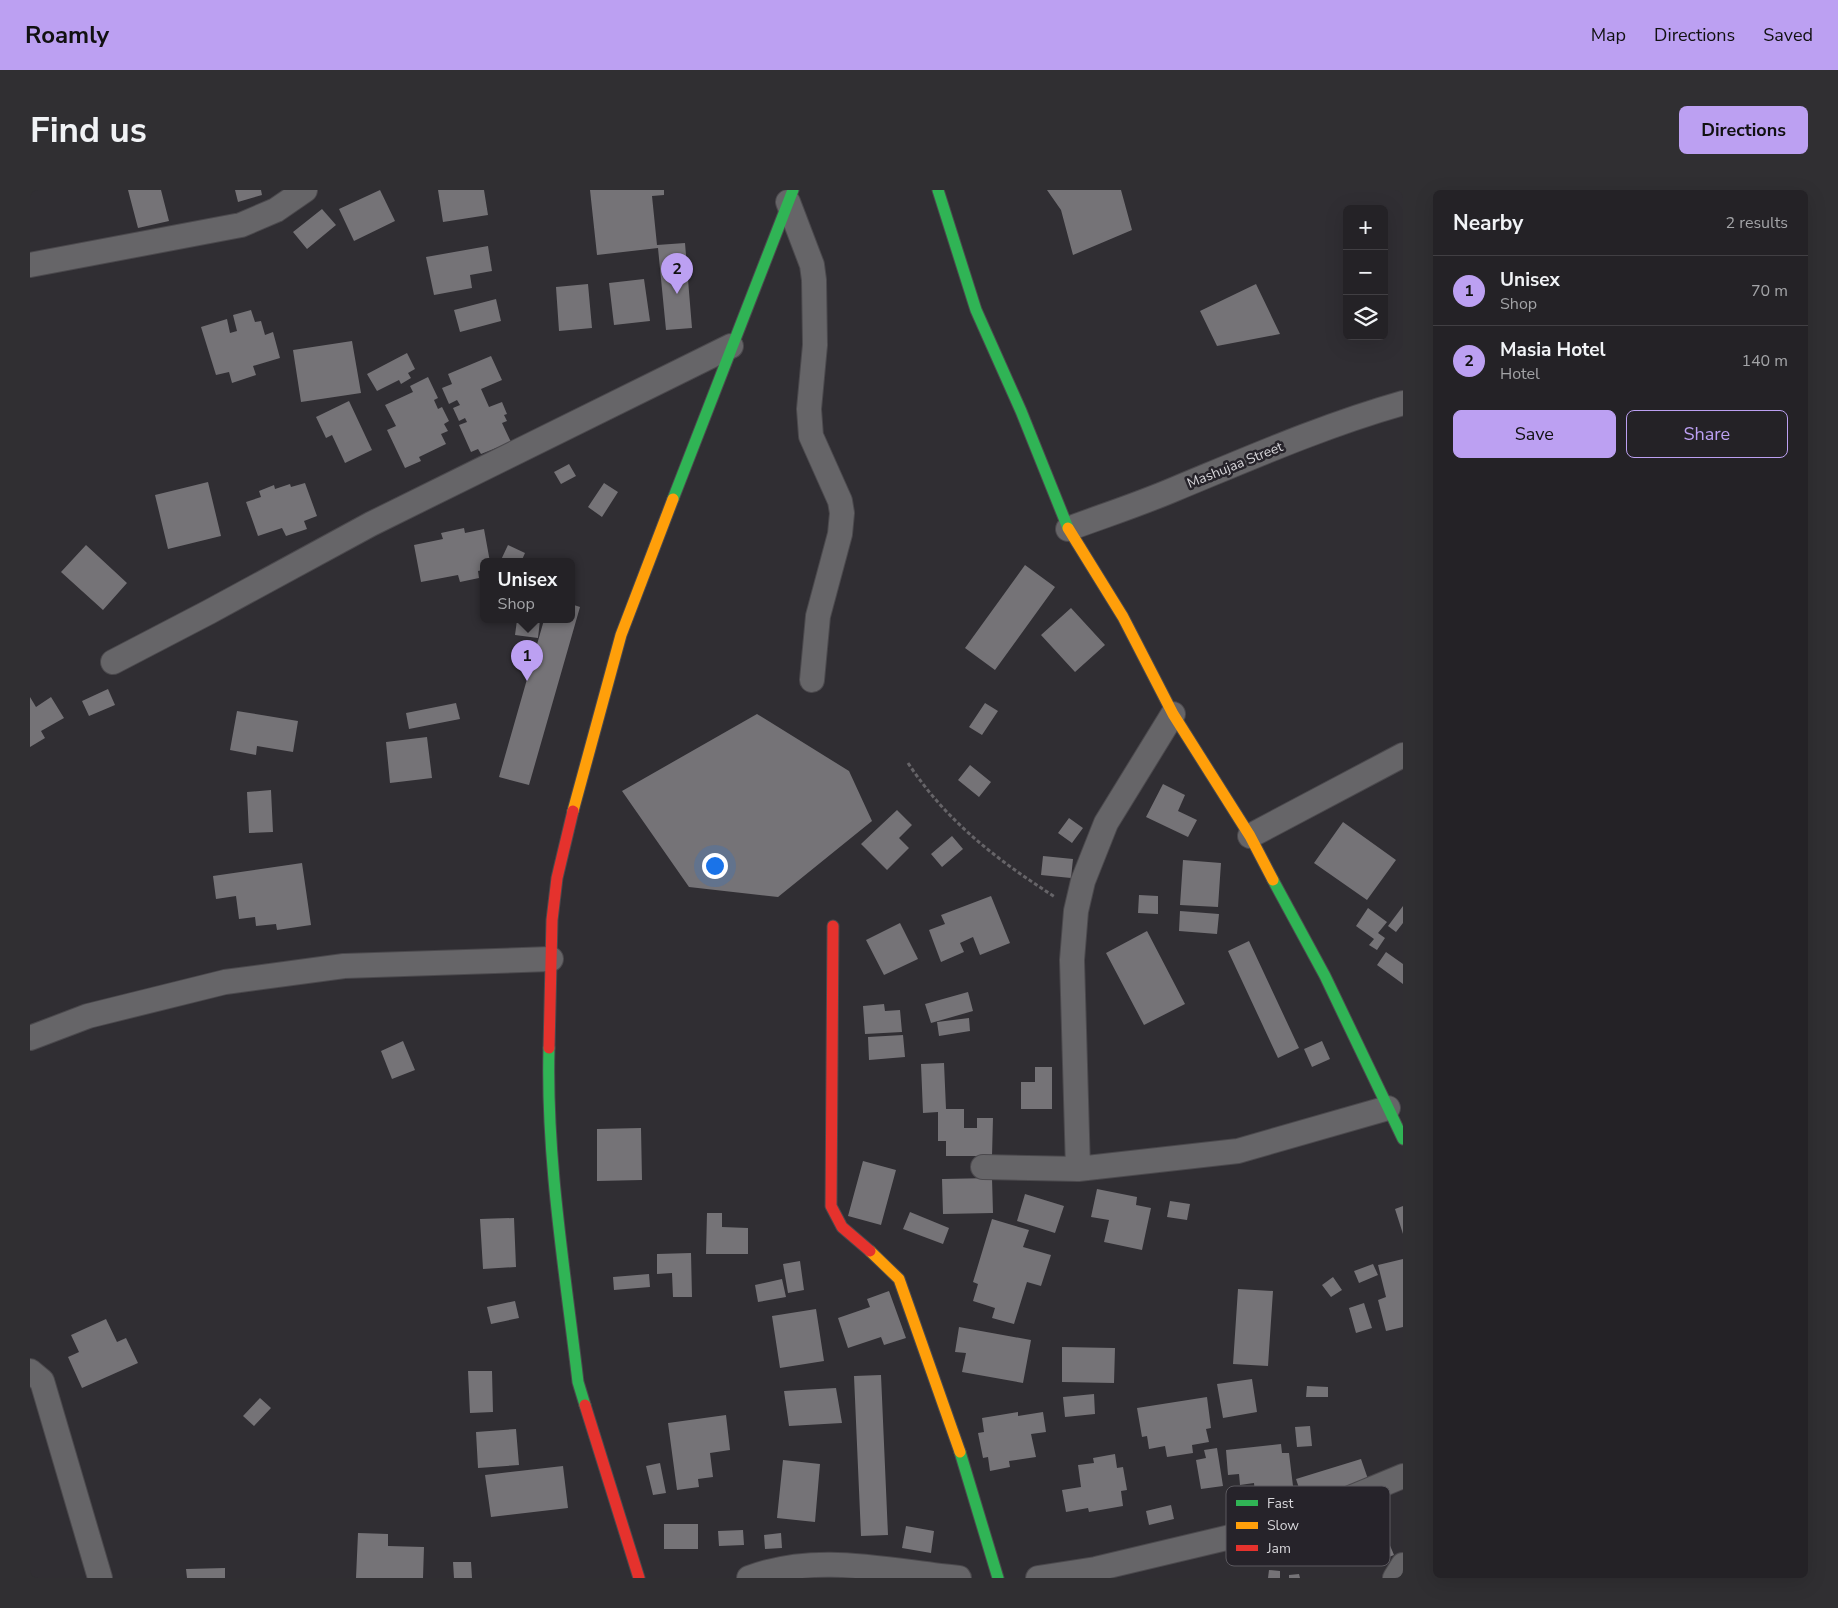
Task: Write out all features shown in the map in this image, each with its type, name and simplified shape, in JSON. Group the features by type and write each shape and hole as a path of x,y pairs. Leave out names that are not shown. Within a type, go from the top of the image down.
{"street":[{"path":"30,264 241,225 276,210 305,190"},
{"path":"938,190 976,310 1021,411 1068,529 1123,617 1173,714 1250,836 1325,976 1403,1139"},
{"path":"639,1578 578,1382 556,1191 548,1091 552,920 557,878 589,746 621,635 731,346 791,196"},
{"path":"791,196 812,265 814,280 815,345 809,409 811,436 840,501 842,513 840,534 818,616 812,680"},
{"path":"113,662 371,524 731,346"},
{"name":"Mashujaa Street","path":"1068,529 1172,490 1263,452 1367,413 1403,403"},
{"path":"1078,1169 1072,960 1076,911 1083,881 1106,823 1173,714"},
{"path":"1250,836 1403,755"},
{"path":"833,926 832,1212 834,1219 844,1229 892,1268 900,1279 971,1483 998,1578"},
{"path":"30,1038 88,1016 225,982 344,966 551,959"},
{"path":"983,1167 1078,1169 1238,1151 1388,1108"},
{"path":"30,1371 42,1381 100,1578"},
{"path":"1379,1486 1403,1476"},
{"path":"1038,1578 1096,1569 1226,1538"},
{"path":"749,1578 770,1570 820,1564 869,1566 959,1578"},
{"path":"1395,1578 1403,1564"}],"path":[{"path":"908,762 925,788 957,824 998,859 1076,911"}],"building":[{"path":"128,190 161,190 169,221 138,228"},
{"path":"235,190 261,190 262,195 238,202"},
{"path":"380,190 395,221 354,241 339,209"},
{"path":"438,190 484,190 488,215 443,222"},
{"path":"590,190 664,190 664,195 652,196 657,245 685,243 692,328 666,330 658,248 597,255"},
{"path":"1047,190 1121,190 1132,230 1073,255 1061,210"},
{"path":"322,209 336,225 307,249 293,232"},
{"path":"488,246 492,271 470,275 472,288 434,295 426,257"},
{"path":"644,279 650,321 614,325 609,283"},
{"path":"588,284 592,328 559,331 556,287"},
{"path":"1256,284 1280,334 1217,346 1200,311"},
{"path":"496,299 501,321 460,332 454,310"},
{"path":"251,310 255,322 261,321 265,335 273,332 280,358 253,366 256,375 232,383 229,372 216,375 201,327 227,319 230,333 237,331 233,315"},
{"path":"352,341 361,393 301,402 293,350"},
{"path":"407,353 415,369 408,373 411,378 401,384 399,380 377,391 367,374"},
{"path":"491,356 502,380 481,389 489,407 502,402 507,414 504,415 507,421 502,423 511,442 481,454 478,449 471,452 459,425 467,422 465,418 459,421 453,408 460,405 457,400 449,404 442,388 452,384 448,374"},
{"path":"428,377 438,398 434,400 438,409 442,407 449,421 444,424 448,431 441,434 446,444 419,457 421,461 405,468 387,430 396,426 385,405 413,392 410,386"},
{"path":"349,401 372,450 345,463 332,435 326,438 316,417"},
{"path":"569,464 576,476 561,484 554,472"},
{"path":"208,482 221,536 168,549 155,495"},
{"path":"305,483 317,516 304,521 307,529 286,536 282,528 258,536 246,502 261,497 259,491 274,485 275,489 290,484 291,487"},
{"path":"604,483 618,492 602,517 588,507"},
{"path":"464,528 465,533 484,529 489,558 480,558 479,578 460,582 458,575 421,582 414,545 443,539 441,533"},
{"path":"86,545 127,583 103,610 61,572"},
{"path":"508,545 525,553 523,558 502,558"},
{"path":"1025,565 1055,587 995,670 965,648"},
{"path":"575,605 580,607 529,785 499,777 543,623 575,623"},
{"path":"1071,608 1105,645 1075,672 1041,635"},
{"path":"517,623 540,623 538,638 515,635"},
{"path":"108,689 115,705 89,716 82,701"},
{"path":"30,697 36,707 51,697 64,718 41,731 45,738 30,747"},
{"path":"456,703 460,719 409,729 406,713"},
{"path":"985,703 998,711 982,735 969,727"},
{"path":"237,711 298,721 293,752 257,746 256,755 230,750"},
{"path":"757,714 849,771 872,821 778,897 689,887 622,791"},
{"path":"427,737 432,778 390,783 386,742"},
{"path":"970,765 991,782 979,797 958,780"},
{"path":"1163,784 1185,795 1178,811 1197,820 1188,837 1146,817"},
{"path":"271,790 273,832 249,833 247,792"},
{"path":"897,810 912,825 899,838 909,848 887,870 861,844"},
{"path":"1069,818 1083,828 1072,843 1058,833"},
{"path":"1343,822 1396,860 1367,900 1314,863"},
{"path":"952,836 963,849 942,867 931,854"},
{"path":"1043,856 1073,859 1071,878 1041,875"},
{"path":"1183,860 1221,863 1218,907 1180,905"},
{"path":"302,863 311,925 277,930 276,924 256,926 255,917 239,919 236,896 216,899 213,876"},
{"path":"1139,895 1158,896 1158,914 1138,913"},
{"path":"991,896 1010,943 980,955 973,937 960,943 964,952 941,962 929,930 945,924 941,915"},
{"path":"1403,906 1403,923 1396,932 1388,926"},
{"path":"1368,908 1387,922 1378,933 1385,938 1377,950 1369,945 1374,939 1356,926"},
{"path":"1180,911 1219,914 1217,934 1179,931"},
{"path":"900,923 918,959 884,975 866,940"},
{"path":"1147,931 1185,1004 1144,1025 1106,953"},
{"path":"1249,941 1299,1048 1278,1058 1228,951"},
{"path":"1386,952 1403,964 1403,984 1377,965"},
{"path":"968,992 973,1011 931,1023 925,1004"},
{"path":"884,1004 885,1011 900,1010 902,1032 865,1034 863,1006"},
{"path":"969,1018 970,1031 939,1036 937,1022"},
{"path":"903,1035 905,1057 869,1060 868,1037"},
{"path":"403,1041 415,1070 392,1079 381,1051"},
{"path":"1322,1041 1330,1059 1312,1067 1304,1049"},
{"path":"944,1063 946,1109 964,1109 964,1128 977,1128 977,1118 993,1118 992,1156 946,1156 946,1141 938,1141 938,1112 923,1113 921,1064"},
{"path":"1035,1067 1052,1067 1052,1109 1021,1109 1021,1082 1035,1082"},
{"path":"641,1128 642,1180 597,1181 597,1129"},
{"path":"863,1161 896,1170 881,1225 848,1216"},
{"path":"992,1178 993,1213 943,1214 942,1179"},
{"path":"1097,1189 1137,1197 1136,1205 1151,1208 1142,1250 1104,1242 1109,1220 1091,1217"},
{"path":"1025,1194 1064,1206 1055,1233 1017,1221"},
{"path":"1170,1201 1190,1204 1187,1220 1167,1217"},
{"path":"1403,1206 1403,1234 1395,1209"},
{"path":"910,1212 949,1228 943,1244 903,1229"},
{"path":"707,1213 722,1213 722,1227 748,1228 748,1254 706,1254"},
{"path":"514,1218 516,1267 483,1269 480,1219"},
{"path":"992,1219 1029,1230 1023,1247 1051,1255 1041,1286 1027,1282 1014,1324 992,1318 995,1308 973,1301 978,1284 973,1282"},
{"path":"691,1253 692,1297 673,1297 672,1273 657,1274 657,1254"},
{"path":"1403,1259 1403,1327 1386,1331 1378,1300 1386,1297 1378,1265"},
{"path":"800,1261 804,1290 788,1293 783,1264"},
{"path":"1373,1264 1378,1275 1359,1283 1354,1271"},
{"path":"649,1274 650,1287 614,1290 613,1277"},
{"path":"1333,1277 1342,1290 1331,1297 1322,1285"},
{"path":"782,1279 786,1297 758,1302 755,1285"},
{"path":"1238,1289 1273,1291 1268,1366 1233,1364"},
{"path":"889,1291 906,1338 884,1345 881,1337 848,1348 838,1318 870,1307 867,1299"},
{"path":"515,1301 519,1318 491,1324 487,1307"},
{"path":"1364,1303 1372,1328 1356,1333 1349,1308"},
{"path":"816,1309 824,1361 780,1368 772,1316"},
{"path":"106,1319 117,1342 126,1338 138,1363 82,1388 68,1357 79,1352 71,1335"},
{"path":"959,1327 1031,1340 1023,1383 962,1372 966,1353 955,1352"},
{"path":"1062,1347 1115,1348 1114,1383 1062,1382"},
{"path":"468,1371 492,1371 493,1412 470,1413"},
{"path":"881,1375 888,1535 861,1536 854,1376"},
{"path":"1252,1379 1257,1412 1223,1418 1217,1384"},
{"path":"1307,1386 1328,1387 1328,1397 1306,1397"},
{"path":"836,1388 842,1423 789,1426 784,1391"},
{"path":"1094,1394 1095,1414 1065,1417 1063,1397"},
{"path":"1207,1397 1211,1428 1206,1429 1209,1442 1192,1445 1193,1453 1167,1457 1165,1446 1149,1449 1147,1436 1142,1437 1137,1408"},
{"path":"260,1398 271,1408 254,1426 243,1416"},
{"path":"1018,1412 1018,1416 1043,1412 1046,1432 1031,1434 1036,1457 1009,1461 1010,1467 990,1471 988,1457 983,1458 978,1433 984,1432 982,1418"},
{"path":"726,1415 730,1450 710,1453 713,1477 698,1479 699,1487 677,1490 668,1423"},
{"path":"1310,1426 1312,1446 1297,1447 1295,1427"},
{"path":"516,1429 519,1465 478,1468 476,1432"},
{"path":"1281,1444 1282,1453 1289,1453 1293,1486 1254,1486 1254,1483 1240,1485 1239,1474 1228,1475 1226,1450"},
{"path":"1217,1448 1223,1486 1201,1489 1196,1460 1206,1458 1204,1450"},
{"path":"1115,1454 1117,1468 1123,1467 1127,1490 1121,1491 1123,1506 1089,1512 1088,1508 1066,1512 1062,1490 1081,1487 1078,1465 1094,1463 1093,1458"},
{"path":"1361,1459 1368,1479 1346,1486 1298,1486 1296,1479"},
{"path":"783,1460 820,1464 815,1522 777,1518"},
{"path":"660,1463 666,1493 653,1495 646,1466"},
{"path":"563,1466 568,1508 491,1517 485,1475"},
{"path":"1171,1505 1174,1519 1149,1525 1146,1511"},
{"path":"664,1524 698,1524 698,1549 664,1549"},
{"path":"906,1526 934,1531 931,1553 902,1548"},
{"path":"743,1530 744,1545 719,1546 718,1531"},
{"path":"358,1533 388,1534 388,1546 424,1547 423,1578 356,1578"},
{"path":"781,1533 782,1548 765,1549 764,1535"},
{"path":"1390,1546 1394,1555 1390,1557"},
{"path":"453,1562 471,1562 472,1578 454,1578"},
{"path":"225,1568 225,1578 187,1578 186,1569"},
{"path":"1269,1570 1280,1571 1280,1578 1268,1578"},
{"path":"1299,1574 1300,1578 1289,1578 1289,1575"}],"traffic: fast":[{"path":"673,499 793,190"},
{"path":"938,190 976,310 1021,411 1068,528"},
{"path":"1273,880 1325,976 1403,1139"},
{"path":"549,1048 550,1131 553,1173 578,1382 585,1405"},
{"path":"960,1452 998,1578"}],"traffic: slow":[{"path":"573,811 621,635 673,499"},
{"path":"1068,528 1123,617 1173,714 1250,836 1273,880"},
{"path":"870,1251 899,1279 960,1452"}],"traffic: jam":[{"path":"549,1048 552,920 557,878 573,811"},
{"path":"833,926 831,1206 842,1227 870,1251"},
{"path":"585,1405 639,1578"}],"place":[{"name":"Masia Hotel","path":"677,294"},
{"name":"Unisex","path":"527,681"}]}
